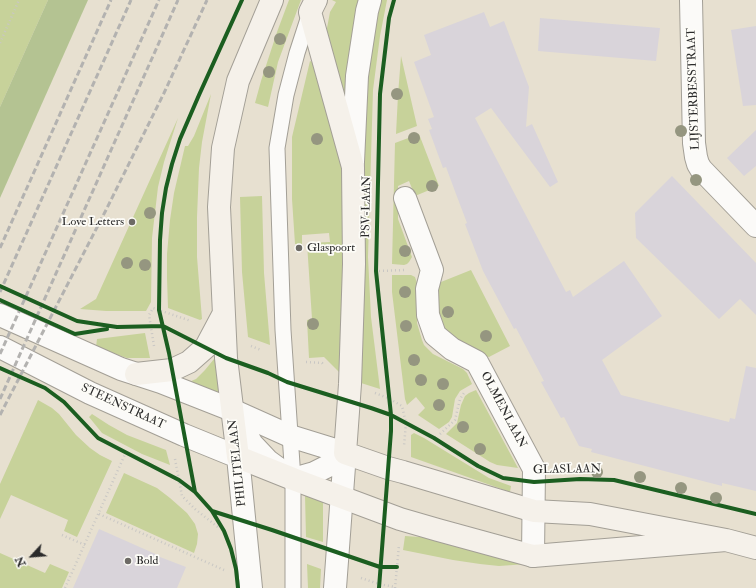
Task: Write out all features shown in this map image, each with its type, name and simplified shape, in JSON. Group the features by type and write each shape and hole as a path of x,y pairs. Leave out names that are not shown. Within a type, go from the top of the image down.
{"main road":[{"path":"232,410 223,315 219,207 223,148 238,81 272,0"},
{"name":"PSV-LAAN","path":"313,6 353,167 354,271 350,384 345,453"},
{"path":"136,374 172,370 189,362 206,347 223,315"},
{"name":"PHILITELAAN","path":"232,410 245,450"},
{"name":"STEENSTRAAT","path":"245,450 292,480"},
{"path":"345,453 388,468 534,511 590,514 726,540 756,548"},
{"path":"292,480 400,519 533,556 726,540"}],"street":[{"name":"PSV-LAAN","path":"353,167 357,76 370,0"},
{"name":"LIJSTERBESSTRAAT","path":"690,0 696,158 701,169 756,226"},
{"name":"OLMENLAAN","path":"405,198 432,270 427,289 428,315 435,335 452,350 477,362 534,469 533,556"},
{"path":"0,315 113,365 232,410 290,436 345,453"},
{"name":"STEENSTRAAT","path":"0,347 90,393 184,435 245,450"},
{"path":"245,450 267,437 290,436"},
{"name":"PHILITELAAN","path":"245,450 251,588"},
{"path":"292,480 314,473 328,466 345,453"},
{"path":"335,588 345,453"}],"lane":[{"name":"PSV-LAAN","path":"290,436 283,330 277,148 286,95 297,53 313,6"},
{"path":"290,436 293,588"}],"path":[{"path":"0,43 20,0"},
{"path":"376,271 376,278"},
{"path":"159,304 160,315"},
{"path":"144,326 157,326"},
{"path":"440,434 455,420 460,399 466,391 487,380"},
{"path":"387,391 389,404"},
{"path":"401,420 413,427"},
{"path":"119,448 133,455"},
{"path":"65,588 126,452"},
{"path":"172,476 184,484"},
{"path":"179,480 182,496 195,510 224,532"},
{"path":"98,514 226,571"},
{"path":"216,518 224,532"},
{"path":"62,535 85,545"},
{"path":"391,567 397,567 395,588"},
{"path":"379,578 379,588"}],"green space":[{"path":"0,0 48,0 0,107"},
{"path":"48,0 88,0 0,198 0,107"},
{"path":"289,0 301,0 278,62 268,107 255,103 277,32"},
{"path":"332,0 362,0 348,104 339,90 327,37 330,12 336,2"},
{"path":"376,0 387,0 380,36 373,90 368,257 371,317 380,389 361,383 362,94"},
{"path":"401,56 417,126 396,134 398,95"},
{"path":"310,61 312,62 324,98 342,173 346,177 340,373 324,357 309,358 307,320 312,319 307,243 330,242 329,233 302,235 302,244 295,244 292,199 292,137"},
{"path":"211,94 202,142 199,168 197,257 202,319 200,320 168,308 167,254 174,193 185,146 188,146 194,136"},
{"path":"178,118 158,187 152,238 151,302 146,311 106,311 80,309 96,299"},
{"path":"419,134 439,186 415,196 409,181 398,186 398,219 412,257 407,264 392,264 395,143"},
{"path":"262,196 264,273 270,345 248,337 242,272 240,197"},
{"path":"471,270 510,346 489,357 451,338 443,326 438,312 438,287 441,282"},
{"path":"392,275 411,275 415,277 417,283 417,323 424,345 433,354 463,369 467,373 472,384 460,391 455,399 452,417 449,422 439,429 418,415 425,408 416,397 407,405 405,399 392,292"},
{"path":"145,333 150,358 127,358 96,347 97,339"},
{"path":"214,359 220,362 224,396 189,382 196,379"},
{"path":"476,390 518,468 497,465 490,462 446,434 457,423 461,405 465,396"},
{"path":"38,400 59,414 76,435 90,448 112,461 77,537 64,531 68,520 11,495 0,519 0,484"},
{"path":"92,414 127,435 166,450 170,465 142,454 102,433 89,417"},
{"path":"414,433 489,478 511,486 510,492 411,457 411,435"},
{"path":"124,473 157,488 187,513 195,524 198,534 194,553 106,513"},
{"path":"305,495 323,497 323,542 306,537"},
{"path":"405,536 434,538 527,564 499,566 480,564 403,550"},
{"path":"0,553 45,573 50,564 69,572 62,588 0,588"},
{"path":"307,564 321,569 320,588 308,588"}],"building":[{"path":"484,12 490,27 504,21 529,87 526,127 532,124 558,182 550,187 491,108 475,118 566,292 570,290 573,297 624,261 662,316 602,360 621,395 729,422 730,418 735,419 746,366 756,368 756,491 722,483 722,486 591,452 592,449 579,446 564,417 561,418 541,382 544,381 516,328 514,329 483,271 465,224 467,223 446,167 443,168 429,130 432,129 428,119 434,117 414,62 431,55 424,35"},
{"path":"540,18 660,28 656,61 538,51"},
{"path":"756,26 756,105 743,106 731,30"},
{"path":"756,130 756,166 744,176 727,158"},
{"path":"672,176 756,263 756,315 740,299 719,319 636,238 635,213"},
{"name":"Bold","path":"99,529 160,557 186,567 177,588 73,588"}],"railway":[{"path":"0,248 111,0"},
{"path":"0,292 131,0"},
{"path":"0,354 159,0"},
{"path":"0,399 178,0"},
{"path":"0,415 106,210 164,93 207,0"}],"cycle path":[{"path":"195,492 169,353 159,310 162,213 166,188 180,139 242,0"},
{"path":"379,588 391,431 391,415 376,271 380,94 389,18 394,0"},
{"name":"GLASLAAN","path":"0,286 77,321 117,327 163,326 226,358 268,373 287,382 391,415 434,438 478,466 503,478 534,482 580,479 614,480 756,514"},
{"path":"0,300 75,334 107,329"},
{"path":"0,368 45,388 64,402 98,438 179,480 195,492 212,511 224,531 231,549 236,569 238,588"},
{"path":"212,511 380,567 397,567"}],"place":[{"name":"Love Letters","path":"132,222"},
{"name":"Glaspoort","path":"299,248"},
{"name":"Bold","path":"128,561"}]}
